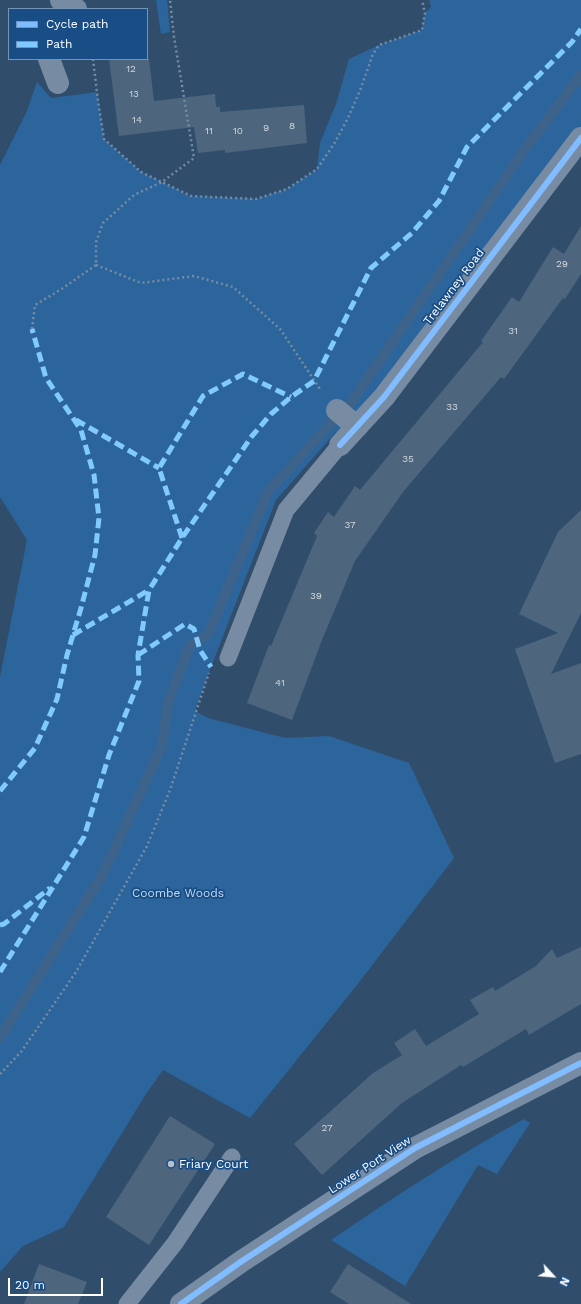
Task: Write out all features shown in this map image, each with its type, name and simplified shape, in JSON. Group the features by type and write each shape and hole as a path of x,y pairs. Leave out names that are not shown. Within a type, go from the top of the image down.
{"street":[{"path":"61,0 74,8"},
{"path":"49,60 58,83"},
{"name":"Trelawney Road","path":"340,445 384,397 581,138"},
{"path":"337,410 357,427"},
{"name":"Lower Port View","path":"181,1304 242,1261 415,1148 581,1063"}],"lane":[{"path":"228,658 286,510 340,445"},
{"path":"127,1304 175,1243 232,1157"}],"path":[{"path":"96,265 96,242 103,223 134,195 162,182 194,158 174,37 170,0"},
{"path":"93,60 104,139 141,172 190,196 256,199 287,188 317,169 334,144 348,118 361,88 372,54 379,44 422,30 425,13 422,0"},
{"path":"32,329 35,305 96,265"},
{"path":"96,265 141,283 194,276 233,287 280,329 305,366"},
{"path":"0,1074 21,1052 76,972 147,846 170,790 211,667"}],"green space":[{"path":"156,0 167,0 170,32 161,34"},
{"name":"Coombe Woods","path":"429,0 581,0 581,138 357,427 335,433 276,500 195,711 208,718 285,738 329,736 409,763 454,858 357,985 250,1118 163,1070 146,1094 64,1227 23,1246 0,1272 0,677 27,540 0,497 0,165 27,111 37,82 51,98 97,92 104,139 141,172 191,196 256,199 287,189 317,169 320,143 336,104 349,59 379,45 422,30 425,13 431,7"},
{"path":"524,1119 530,1123 497,1174 478,1165 405,1286 331,1240 426,1177"}],"building":[{"path":"149,59 154,101 215,94 216,107 220,107 220,112 304,105 307,143 225,153 225,150 198,153 194,127 119,136 109,60"},
{"path":"581,226 581,274 565,299 563,298 504,379 501,377 403,492 355,561 322,640 292,720 247,703 269,645 271,646 317,536 314,533 328,512 334,517 355,486 360,490 483,342 481,341 512,297 519,302 553,247 564,254"},
{"path":"581,510 581,613 551,674 581,663 581,754 555,763 515,649 558,633 519,614 558,532"},
{"path":"581,947 581,1004 529,1035 526,1029 463,1067 461,1065 402,1103 322,1175 294,1144 373,1073 402,1055 394,1043 415,1029 426,1046 479,1014 470,1000 493,987 495,991 536,966 552,949 557,958"},
{"name":"Friary Court","path":"170,1116 215,1144 149,1245 106,1217"},
{"path":"39,1264 87,1282 78,1304 24,1304"},
{"path":"348,1264 411,1304 349,1304 330,1292"}],"waterway":[{"path":"350,404 526,148 581,75"},
{"path":"0,1038 103,874 162,746 168,703 190,645 208,635 268,492 332,422"}],"marked path":[{"path":"0,972 84,837 109,755 139,681 138,655 149,590 182,538 252,436 271,414 291,397 314,381 371,268 412,233 439,201 467,147 572,42 581,29"},
{"path":"0,791 35,748 57,699 67,655 95,555 99,518 94,475 81,430 46,378 32,329"},
{"path":"182,538 159,468 203,396 243,374 291,397"},
{"path":"76,420 159,468"},
{"path":"73,635 149,590"},
{"path":"138,655 185,624 194,629 200,650 211,667"},
{"path":"0,925 4,924 50,888"}],"cycle path":[{"path":"340,445 384,397 581,138"},
{"path":"181,1304 242,1261 415,1148 581,1063"}],"place":[{"name":"Friary Court","path":"171,1164"}]}
